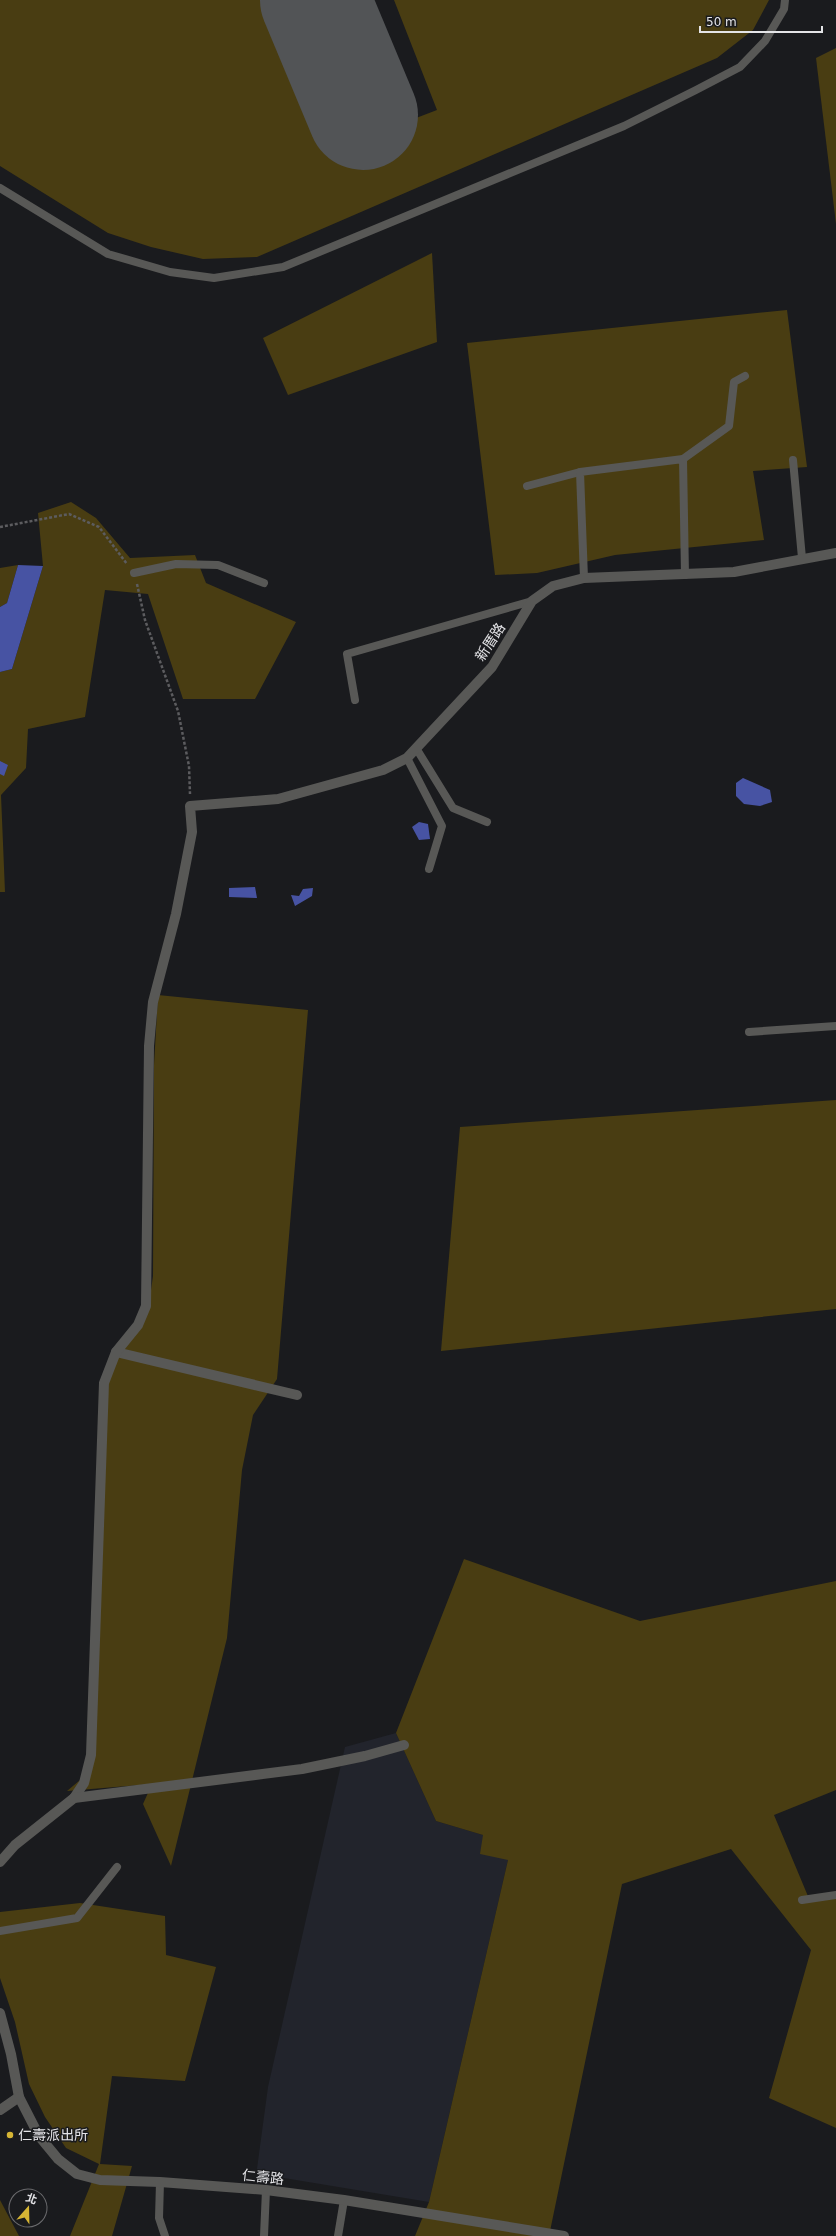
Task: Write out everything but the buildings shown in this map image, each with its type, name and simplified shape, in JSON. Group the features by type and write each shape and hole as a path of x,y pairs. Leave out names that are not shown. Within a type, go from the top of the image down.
{"street":[{"name":"新厝路","path":"190,806 278,799 383,770 407,758 492,667 532,601 553,586 584,578 734,572 802,558 836,553"},
{"path":"0,1862 15,1845 74,1798 84,1782 91,1755 104,1383 116,1352 138,1325 146,1306 149,1046 153,1002 176,914 192,832 190,806"},
{"path":"116,1352 297,1395"},
{"path":"74,1798 302,1769 365,1756 404,1745"},
{"name":"仁壽路","path":"0,2013 12,2054 19,2097 39,2136 58,2159 77,2174 100,2180 160,2182 266,2190 344,2200 564,2236"},
{"path":"0,2110 19,2097"}],"lane":[{"path":"0,188 108,254 170,272 214,278 283,267 624,126 740,67 765,41 784,8 785,0"},
{"path":"527,486 580,472 683,459 729,426 734,382 745,376"},
{"path":"683,459 685,575"},
{"path":"793,460 802,558"},
{"path":"580,472 584,578"},
{"path":"134,573 176,564 218,565 264,583"},
{"path":"355,700 347,654 532,601"},
{"path":"416,748 453,808 487,822"},
{"path":"407,758 442,826 429,869"},
{"path":"749,1032 836,1026"},
{"path":"0,1931 77,1918 117,1867"},
{"path":"802,1900 836,1894"},
{"path":"160,2182 159,2218 165,2236"},
{"path":"264,2236 266,2190"},
{"path":"338,2236 344,2200"}],"path":[{"path":"0,527 69,514 99,527 134,573 145,620 178,711 189,766 190,806"}],"shaded area":[{"path":"0,0 272,0 330,151 437,110 394,0 769,0 753,30 717,58 257,257 203,259 151,247 108,233 0,166"},
{"path":"836,48 836,224 816,58"},
{"path":"432,253 437,342 288,395 263,338"},
{"path":"787,310 807,467 753,471 764,540 615,555 537,573 495,575 467,343"},
{"path":"71,502 96,518 130,558 195,555 206,583 296,622 255,699 183,699 148,594 105,590 85,717 28,729 26,768 1,795 5,892 0,892 0,672 12,669 43,566 38,513"},
{"path":"18,565 7,603 0,607 0,568"},
{"path":"158,995 308,1010 277,1379 253,1415 242,1470 227,1638 171,1866 143,1804 152,1784 67,1791 86,1775 100,1468 110,1371 150,1297 153,1276 154,1065"},
{"path":"836,1100 836,1309 441,1351 460,1127"},
{"path":"464,1559 640,1621 836,1581 836,1790 774,1815 810,1901 836,1895 836,2128 769,2098 811,1950 731,1849 622,1884 549,2236 415,2236 429,2202 508,1860 480,1854 483,1835 436,1821 396,1733"},
{"path":"396,1733 436,1821 483,1835 508,1860 429,2202 284,2178 256,2176 268,2087 345,1747"},
{"path":"80,1903 165,1916 166,1955 216,1967 185,2081 112,2076 100,2164 132,2166 112,2236 70,2236 99,2164 66,2148 45,2117 29,2084 15,2022 0,1978 0,1912"},
{"path":"0,2200 8,2215 8,2228 15,2228 19,2236 0,2236"}],"water":[{"path":"18,565 43,566 12,669 0,672 0,607 7,603"},
{"path":"0,761 8,765 4,776 0,774"},
{"path":"743,778 770,790 772,802 760,806 744,804 736,796 736,783"},
{"path":"419,822 428,824 430,839 419,840 412,827"},
{"path":"255,887 257,898 229,897 229,888"},
{"path":"313,888 312,896 295,906 291,895 299,896 303,889"}],"runway":[{"path":"315,0 363,115"}],"place":[{"name":"仁壽派出所","path":"10,2135"}]}
